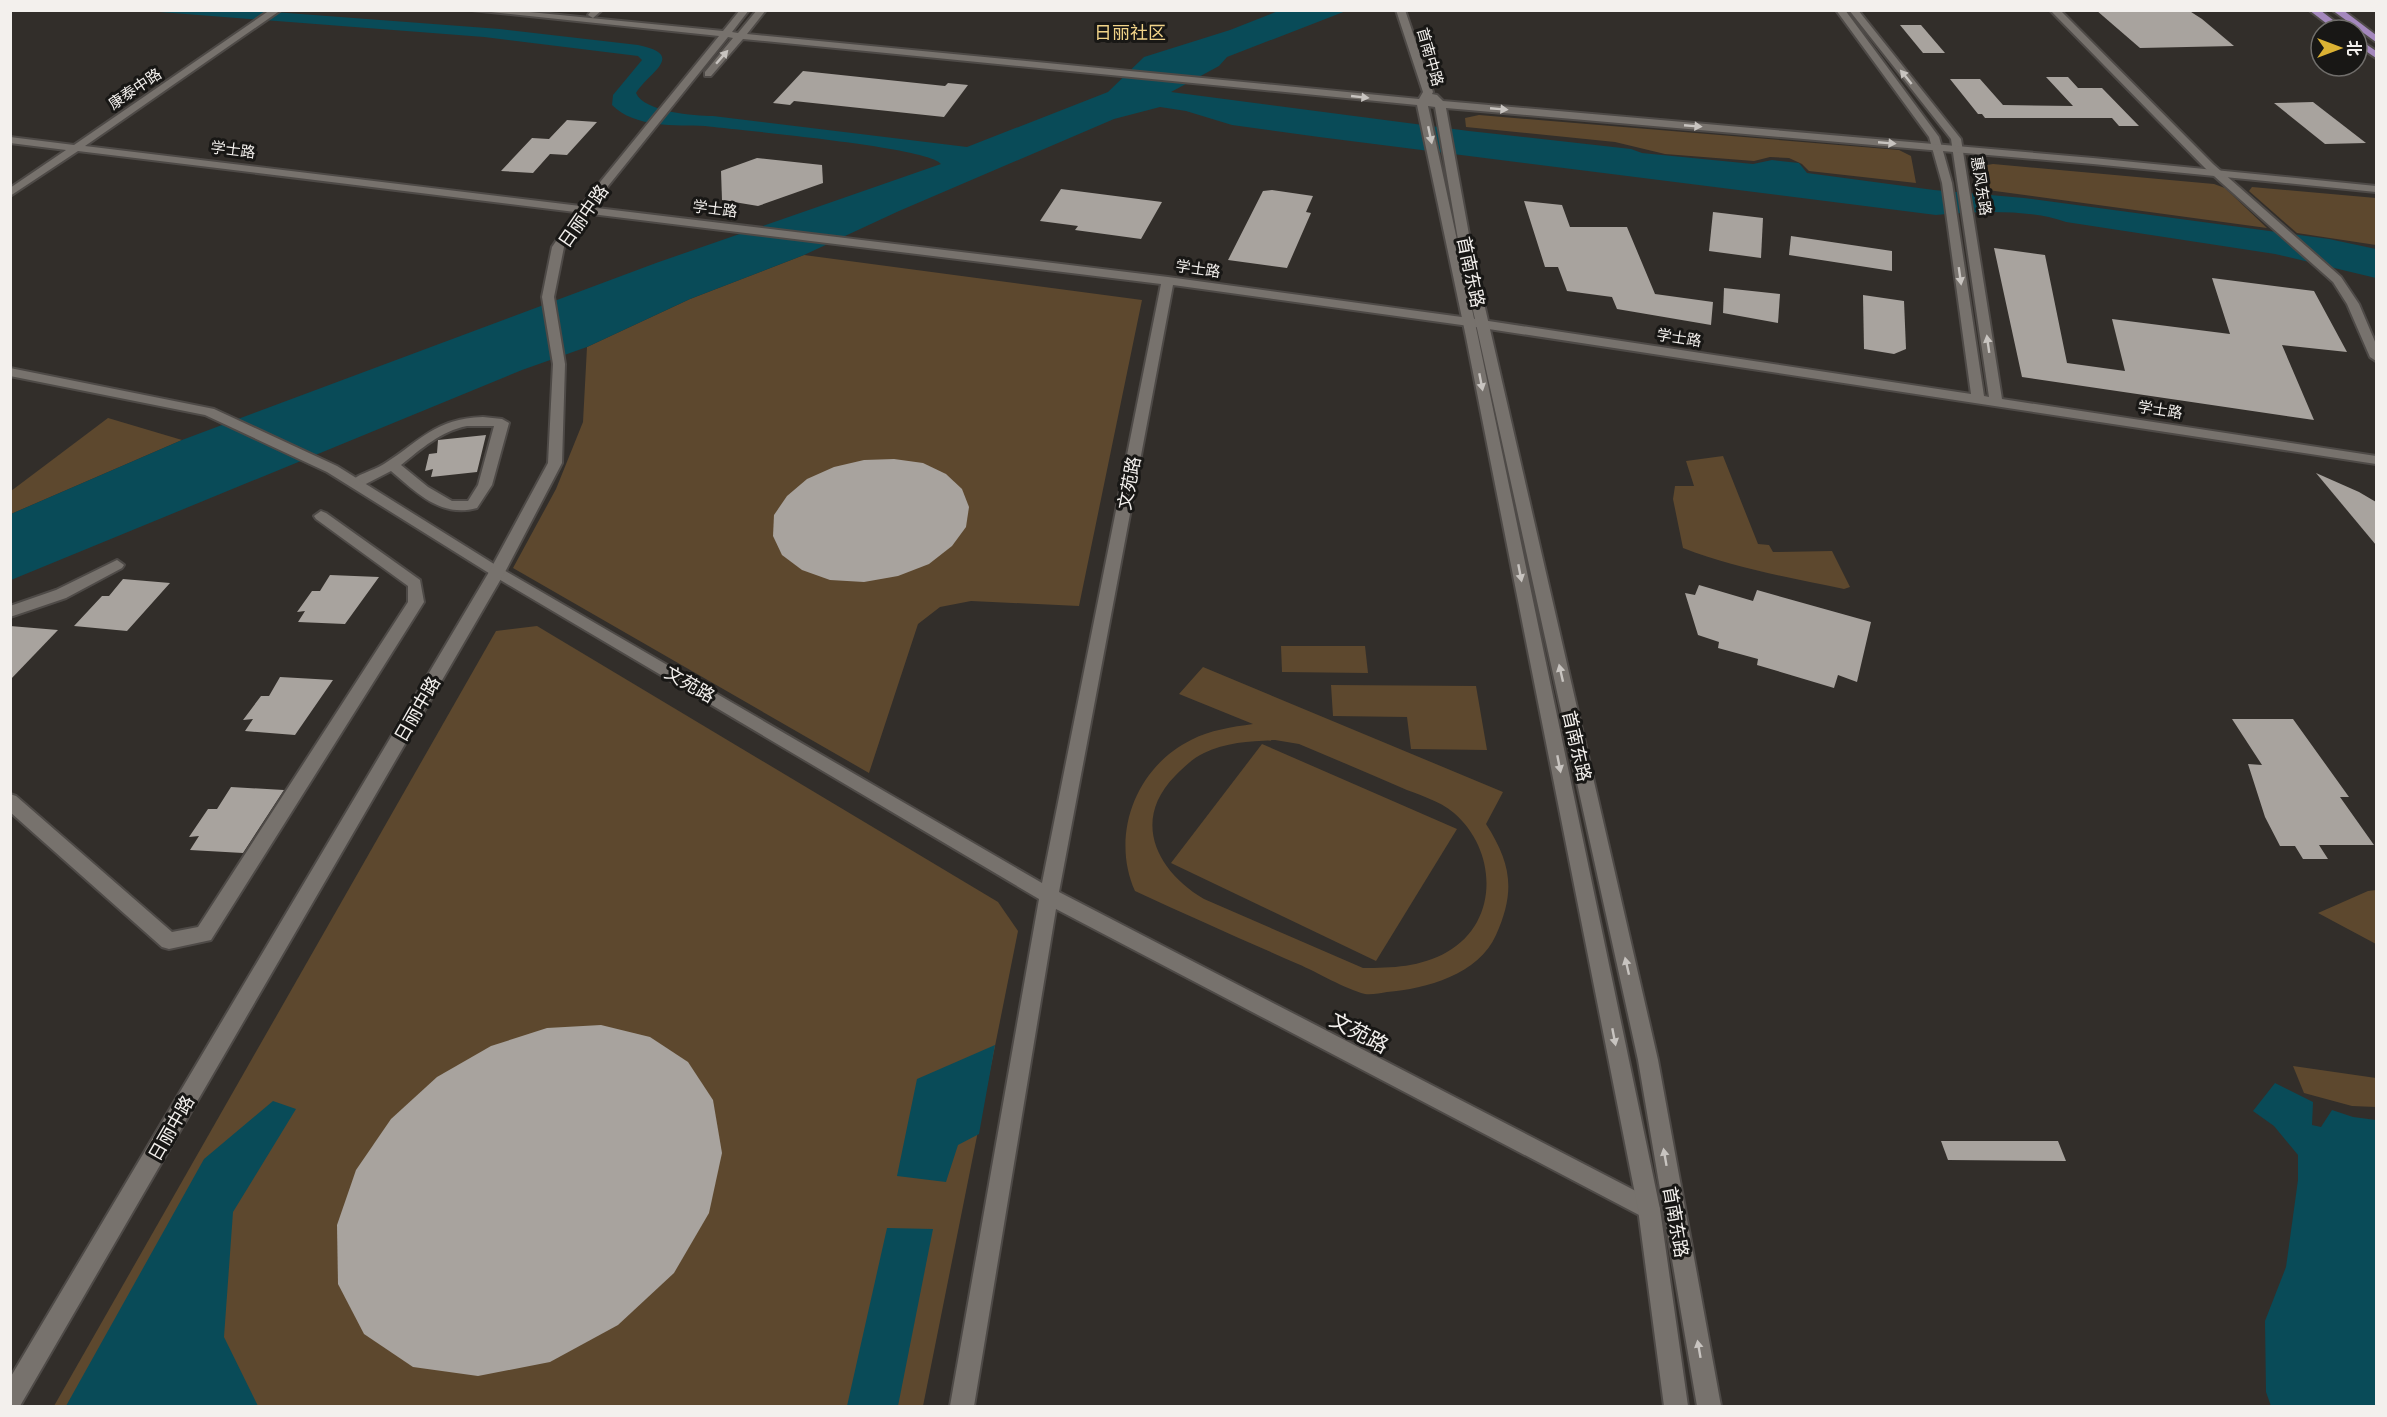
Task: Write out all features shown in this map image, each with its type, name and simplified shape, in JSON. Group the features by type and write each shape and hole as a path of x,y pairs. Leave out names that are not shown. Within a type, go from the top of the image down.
{"main road":[{"path":"2336,10 2376,39"}],"street":[{"path":"476,10 1428,92 2212,170 2376,189"},
{"path":"543,10 595,13 728,32"},
{"path":"652,131 672,101 745,10"},
{"path":"652,131 684,102 762,10"},
{"name":"首南中路","path":"1400,10 1428,92 1424,107"},
{"name":"惠风东路","path":"1840,10 1936,142 1947,183 1978,400"},
{"name":"惠风东路","path":"1853,10 1957,144 1996,402"},
{"path":"2054,10 2212,170 2337,280 2353,304 2376,357"},
{"name":"康泰中路","path":"10,193 276,12"},
{"path":"743,33 1424,107 1440,104 1936,142"},
{"path":"1428,92 1440,104"},
{"name":"首南东路","path":"1440,104 1442,158 1649,1209 1676,1407"},
{"path":"1424,107 1442,158"},
{"name":"日丽中路","path":"10,1401 497,572 555,463 559,364 548,297 558,248 652,131"},
{"name":"学士路","path":"10,140 585,213 739,229 1168,281 1476,323 2376,460"},
{"path":"2212,170 2376,182"},
{"name":"文苑路","path":"1049,896 1168,281"},
{"name":"首南东路","path":"1476,323 1648,1060 1709,1407"},
{"name":"文苑路","path":"10,372 209,412 332,469 497,572 1049,896 1649,1209"},
{"path":"356,484 392,465 438,429 476,420 502,423 485,485 472,505 449,506 423,490 392,465"},
{"path":"10,801 169,940 204,934 416,602 414,584 321,516"},
{"path":"10,612 61,594 117,565"},
{"path":"962,1407 1049,896"}],"shaded area":[{"path":"1479,115 1899,150 1911,156 1916,183 1809,171 1802,164 1789,158 1770,157 1754,161 1665,154 1615,142 1466,127 1465,118"},
{"path":"1993,164 2214,184 2225,188 2267,228 1980,189 1976,172 1981,166"},
{"path":"2252,187 2376,198 2376,245 2297,233 2249,191"},
{"path":"804,255 1142,300 1079,606 971,601 940,607 918,624 869,773 513,568 556,489 583,422 587,347 690,299"},
{"path":"108,418 182,440 11,514 11,491"},
{"path":"1723,456 1758,544 1769,545 1773,552 1832,551 1850,587 1844,589 1763,572 1683,548 1673,499 1675,486 1694,486 1686,461"},
{"path":"537,626 998,902 1018,931 923,1406 54,1406 496,631"},
{"path":"1281,646 1365,646 1368,673 1282,672"},
{"path":"1203,667 1503,792 1486,824 1501,852 1508,878 1508,891 1502,919 1488,949 1464,969 1434,983 1402,990 1365,994 1135,891 1128,870 1125,848 1127,826 1133,805 1143,785 1156,767 1172,752 1191,740 1213,731 1253,724 1179,694","holes":["1275,740 1299,744 1435,801 1448,808 1468,828 1485,865 1487,885 1484,905 1476,923 1464,939 1447,952 1417,964 1363,968 1204,899 1187,888 1173,874 1155,844 1152,827 1154,810 1162,793 1175,776 1196,758 1221,746"]},
{"path":"1331,685 1476,686 1487,750 1411,749 1407,717 1333,716"},
{"path":"1262,744 1457,829 1376,961 1171,863"},
{"path":"2376,890 2376,944 2318,913 2368,891"},
{"path":"2293,1066 2376,1078 2376,1107 2352,1106 2304,1093"}],"water":[{"path":"247,10 500,29 638,45 653,49 660,54 662,59 660,65 636,93 649,105 659,109 683,114 967,147 1108,92 1144,57 1230,30 1278,11 1346,11 1227,57 1219,66 1171,92 1469,131 1631,149 1642,153 1753,164 1772,160 1799,163 1807,173 1934,190 2024,198 2329,239 2376,249 2376,278 2275,254 2066,222 2036,215 1985,212 1936,215 1232,125 1186,111 1160,107 1114,119 899,211 804,255 690,299 587,347 522,370 11,580 11,514 182,440 656,263 941,164 904,151 791,135 705,126 656,124 632,118 612,105 613,95 642,60 638,56 484,37 147,11"},
{"path":"995,1045 979,1134 958,1145 946,1182 897,1176 917,1079"},
{"path":"2275,1083 2313,1102 2312,1125 2321,1127 2332,1110 2353,1117 2376,1120 2376,1406 2271,1406 2266,1392 2265,1321 2286,1267 2298,1180 2298,1155 2274,1126 2253,1111"},
{"path":"273,1101 296,1109 233,1212 224,1337 258,1406 66,1406 204,1159"},
{"path":"887,1228 933,1229 898,1406 847,1406"}],"building":[{"path":"2096,10 2188,10 2234,46 2140,48"},
{"path":"1900,25 1921,25 1945,53 1923,53"},
{"path":"803,71 945,86 948,83 968,85 944,117 794,101 790,105 773,103"},
{"path":"2046,77 2068,77 2078,88 2102,88 2139,126 2119,126 2112,118 1985,118 1982,114 1978,114 1950,79 1980,79 2003,105 2073,106"},
{"path":"2313,102 2366,143 2325,144 2274,103"},
{"path":"567,120 597,122 567,155 550,154 533,173 501,171 532,138 549,139"},
{"path":"757,158 822,165 823,183 758,206 722,200 721,171"},
{"path":"1061,189 1162,202 1141,239 1075,230 1078,226 1040,221"},
{"path":"1272,190 1313,196 1306,212 1311,213 1287,268 1228,260 1263,191"},
{"path":"1524,201 1562,205 1570,227 1627,227 1655,294 1713,302 1711,325 1617,309 1612,297 1567,291 1558,267 1545,267"},
{"path":"1713,212 1763,218 1761,258 1709,251"},
{"path":"1791,236 1892,251 1892,271 1789,255"},
{"path":"1994,248 2045,255 2067,363 2125,371 2112,319 2230,334 2212,278 2314,291 2347,352 2282,345 2314,420 2022,377"},
{"path":"1724,288 1780,294 1778,323 1723,313"},
{"path":"1863,295 1904,301 1906,349 1894,354 1864,349"},
{"path":"486,435 477,472 431,477 433,469 425,471 429,454 437,453 438,440"},
{"path":"894,459 923,463 946,474 962,489 969,507 966,527 952,546 929,564 898,576 864,582 830,580 802,570 782,555 773,536 774,515 787,496 807,479 834,467 864,460"},
{"path":"2316,473 2376,502 2376,545"},
{"path":"330,575 379,577 345,624 298,622 305,611 297,612 312,591 320,591"},
{"path":"123,579 170,583 127,631 74,626 102,596 109,596"},
{"path":"1699,585 1753,601 1757,590 1871,622 1857,682 1838,675 1834,688 1757,665 1758,659 1718,648 1719,642 1698,635 1685,593 1695,595"},
{"path":"10,626 58,630 10,680"},
{"path":"280,677 333,680 295,735 245,731 253,719 243,720 261,696 269,696"},
{"path":"2232,719 2293,719 2349,797 2340,797 2374,845 2319,845 2328,859 2303,859 2295,846 2280,846 2265,817 2248,764 2262,765"},
{"path":"231,787 284,790 243,853 190,850 199,836 189,837 208,809 217,809"},
{"path":"601,1025 650,1037 688,1062 713,1100 722,1153 709,1213 674,1273 618,1325 550,1362 478,1376 413,1367 364,1334 338,1284 337,1225 356,1170 391,1119 437,1077 491,1046 547,1028"},
{"path":"1941,1141 2058,1141 2066,1161 1948,1160"}],"district":[{"name":"日丽社区","path":"1130,32"}]}
